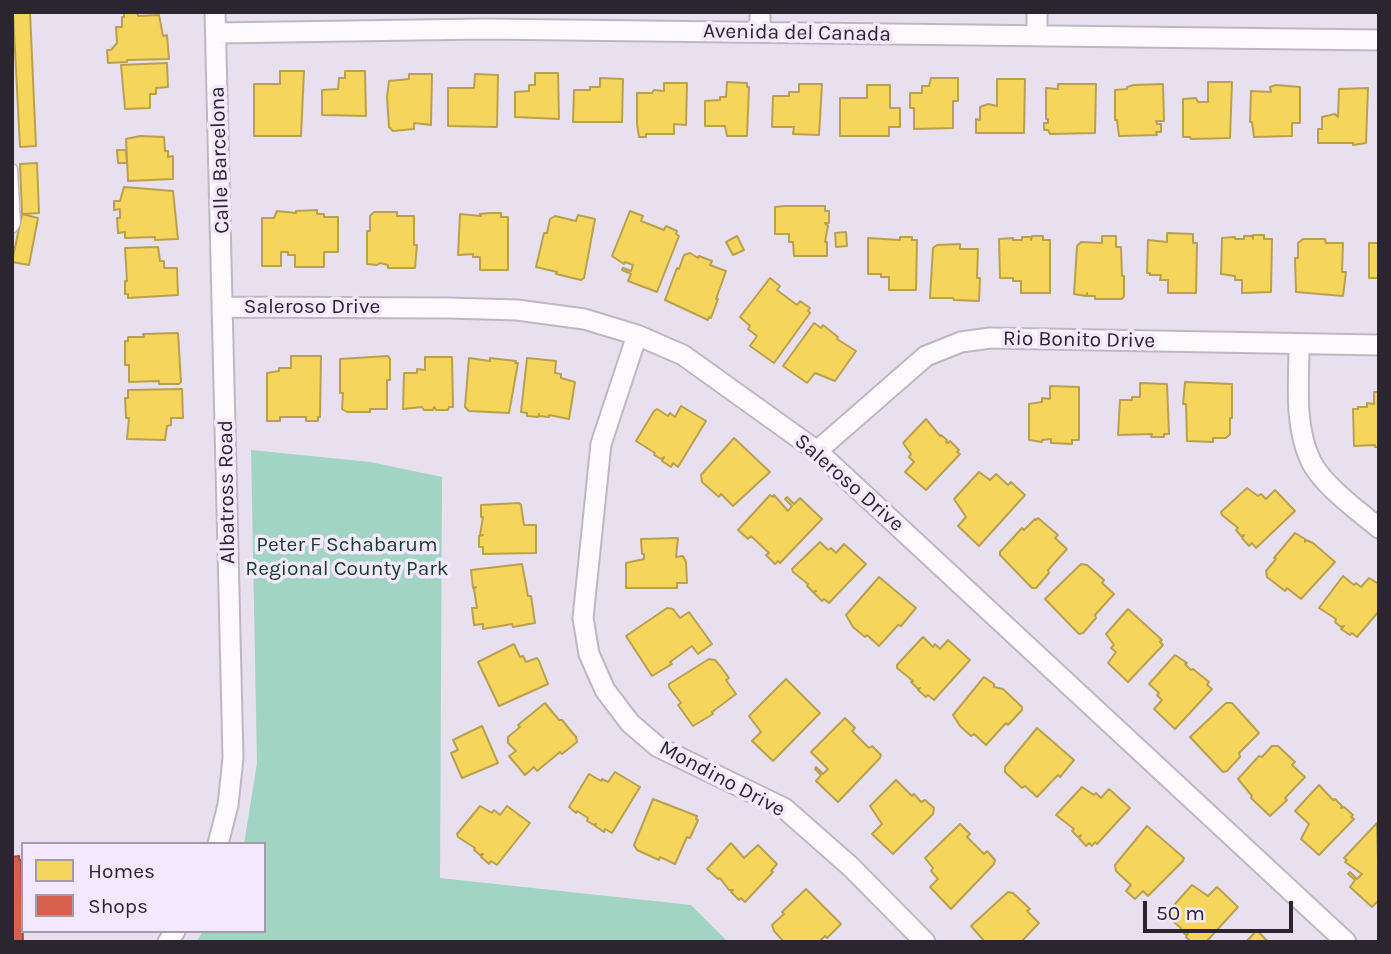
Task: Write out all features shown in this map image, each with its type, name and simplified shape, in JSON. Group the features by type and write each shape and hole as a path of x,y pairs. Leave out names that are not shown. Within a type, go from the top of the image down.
{"street":[{"name":"Calle Barcelona","path":"215,12 223,307"},
{"path":"760,12 760,32"},
{"path":"1037,12 1037,35"},
{"name":"Avenida del Canada","path":"216,33 484,21 760,32 1379,40"},
{"name":"Saleroso Drive","path":"223,307 449,307 517,310 584,319 636,335 683,355 817,451 1346,942"},
{"name":"Albatross Road","path":"219,842 228,805 233,758 223,307"},
{"name":"Mondino Drive","path":"636,335 601,444 583,618 589,654 605,690 630,723 658,747 784,808 851,867 925,942"},
{"name":"Rio Bonito Drive","path":"817,451 926,356 961,342 990,338 1379,345"},
{"path":"1299,345 1300,422 1310,460 1336,492 1379,528"}],"lane":[{"path":"12,169 15,223 12,228"}],"green space":[{"name":"Peter F Schabarum Regional County Park","path":"251,450 370,462 442,477 440,878 691,905 728,942 196,942 202,933 266,933 266,842 244,842 257,763"}],"building: Homes":[{"path":"13,12 30,12 36,146 20,147"},
{"path":"124,12 137,12 138,16 159,15 163,36 167,35 169,59 108,63 107,50 111,50 117,43 116,27 122,27"},
{"path":"167,63 168,87 156,88 156,94 150,94 150,108 125,109 121,65"},
{"path":"280,71 304,71 301,136 254,136 254,84 280,84"},
{"path":"345,71 365,71 366,116 322,115 322,90 338,89 339,78 345,78"},
{"path":"535,73 558,73 559,119 515,117 515,92 529,91 529,85 535,85"},
{"path":"409,74 432,74 431,125 414,123 414,129 393,131 389,127 389,81 409,79"},
{"path":"475,74 498,75 497,127 448,126 448,88 474,88"},
{"path":"600,78 623,79 622,122 573,122 574,90 600,87"},
{"path":"931,78 958,78 958,101 953,101 953,128 914,129 914,108 910,108 910,93 922,93 922,86 929,86"},
{"path":"997,79 1025,79 1024,133 976,133 976,119 980,120 980,107 988,104 997,106"},
{"path":"727,82 747,83 749,87 747,136 727,136 725,126 705,126 705,101 726,97"},
{"path":"1208,82 1232,82 1230,138 1183,137 1183,99 1196,98 1198,102 1208,102"},
{"path":"664,83 687,83 686,125 674,124 674,134 646,134 646,137 639,137 637,93 664,91"},
{"path":"799,84 822,84 819,135 793,134 794,127 772,127 773,96 789,96 789,92 799,92"},
{"path":"1058,84 1096,84 1095,133 1050,134 1048,130 1044,130 1044,123 1048,123 1046,88 1058,89"},
{"path":"1163,84 1164,121 1156,121 1161,124 1161,132 1156,132 1157,135 1119,136 1115,120 1115,90 1134,85"},
{"path":"867,85 890,85 890,108 900,108 900,127 889,127 889,136 840,136 840,98 867,98"},
{"path":"1270,87 1300,87 1300,123 1292,123 1292,136 1254,137 1250,122 1251,91 1271,92"},
{"path":"1368,88 1366,143 1318,143 1318,129 1322,129 1322,117 1335,114 1338,117 1339,89"},
{"path":"140,136 164,137 165,151 168,151 168,157 173,156 173,179 128,181 126,139"},
{"path":"117,150 126,150 127,163 118,163"},
{"path":"37,163 39,213 22,214 20,164"},
{"path":"124,187 173,191 178,239 125,238 125,232 118,233 117,218 120,218 120,209 114,210 114,201 120,201"},
{"path":"825,206 825,211 829,211 829,223 825,223 828,226 825,242 827,256 794,256 793,242 789,242 789,234 775,234 775,207"},
{"path":"317,210 317,214 324,214 324,217 338,217 338,252 324,252 324,267 295,267 295,255 288,255 288,252 281,252 281,266 262,266 262,218 274,218 277,211 296,213"},
{"path":"630,211 643,216 641,221 664,230 666,226 677,231 679,236 657,292 628,281 631,274 622,270 631,271 633,265 624,264 612,256"},
{"path":"374,212 397,212 397,216 414,216 414,245 417,245 415,268 388,268 388,265 380,263 367,264 367,231 370,231 370,216"},
{"path":"501,213 501,217 508,217 508,270 480,270 480,257 473,257 473,254 458,255 460,214 481,216 480,214"},
{"path":"22,214 38,218 29,265 12,262"},
{"path":"578,215 595,219 584,278 581,280 536,267 550,219 555,216 576,221"},
{"path":"846,232 847,246 836,247 835,233"},
{"path":"1167,233 1193,234 1193,243 1197,243 1196,293 1168,293 1168,280 1160,280 1161,275 1147,273 1148,240 1167,242"},
{"path":"1253,235 1264,235 1264,239 1272,239 1271,292 1242,293 1242,280 1221,274 1222,238 1244,239 1244,236 1252,236 1253,239"},
{"path":"737,236 744,250 733,255 726,242"},
{"path":"1032,236 1043,236 1043,240 1050,240 1050,293 1021,293 1021,281 1000,278 999,239 1022,240 1022,237 1031,237 1031,240"},
{"path":"1102,236 1116,236 1116,247 1121,247 1124,276 1122,299 1095,299 1095,296 1087,296 1087,293 1086,296 1074,294 1077,246 1081,242 1102,243"},
{"path":"900,237 917,240 916,290 889,290 889,277 868,274 868,238 900,240"},
{"path":"1303,239 1325,239 1326,243 1343,243 1342,272 1346,272 1343,296 1296,292 1295,258 1298,258 1298,243"},
{"path":"1369,243 1379,243 1379,278 1369,278"},
{"path":"960,244 960,249 978,249 979,301 930,298 933,248 937,245"},
{"path":"158,247 164,268 177,268 178,295 128,298 128,294 125,294 125,248"},
{"path":"690,253 712,261 710,265 726,271 718,299 708,320 665,300 677,268 679,269 684,255"},
{"path":"770,278 780,286 777,290 797,305 800,301 810,308 810,313 774,363 750,346 757,336 740,317"},
{"path":"814,323 821,328 823,325 838,337 837,339 856,351 835,381 815,373 807,383 783,366"},
{"path":"178,333 179,384 159,384 159,381 129,382 129,365 125,365 125,341 128,341 128,337"},
{"path":"291,356 321,356 318,421 306,421 306,417 280,417 280,421 267,421 267,373 279,371 279,368 291,368"},
{"path":"388,356 390,380 387,380 387,409 347,412 342,409 340,359"},
{"path":"425,357 452,357 453,407 448,410 436,410 434,407 433,410 424,410 422,407 403,409 404,373 417,373 417,369 425,370"},
{"path":"469,358 490,361 490,358 518,363 509,413 469,411 465,407"},
{"path":"527,358 556,361 555,373 575,382 569,419 539,414 538,417 527,416 527,413 521,412"},
{"path":"1185,382 1232,384 1232,418 1230,434 1226,438 1213,438 1213,442 1187,441 1186,404 1183,404"},
{"path":"1140,383 1167,384 1169,434 1164,434 1164,437 1151,437 1152,434 1118,435 1120,400 1140,397"},
{"path":"1050,386 1079,387 1079,440 1072,440 1072,444 1051,443 1051,439 1042,442 1029,440 1029,404 1042,402 1042,398 1050,399"},
{"path":"182,389 183,418 171,418 165,440 127,439 129,418 126,418 125,398 128,398 128,390"},
{"path":"1374,392 1379,392 1379,447 1354,446 1353,409 1367,407 1367,403 1374,404"},
{"path":"681,406 706,421 678,467 673,463 671,467 662,461 664,457 661,459 654,455 655,453 636,441 654,411 657,409 675,417"},
{"path":"926,419 960,454 926,490 905,472 914,462 903,443"},
{"path":"734,438 770,472 733,506 721,494 719,497 702,482 701,475"},
{"path":"979,472 990,480 996,474 1008,485 1011,482 1025,495 979,546 958,526 966,517 954,499"},
{"path":"1247,488 1266,499 1275,490 1295,511 1256,548 1252,543 1249,546 1242,538 1244,535 1241,536 1236,530 1238,528 1221,512"},
{"path":"770,495 774,495 788,511 792,506 785,499 787,497 794,504 800,498 822,519 780,563 778,561 775,564 766,555 769,553 751,536 748,539 738,530"},
{"path":"519,503 524,525 536,525 536,553 483,554 483,547 479,547 479,536 483,535 480,535 483,517 481,505"},
{"path":"1038,518 1058,535 1055,538 1067,549 1036,588 1032,588 1000,552 1022,528 1024,530"},
{"path":"1295,533 1305,539 1305,542 1306,540 1313,543 1335,562 1301,599 1267,577 1266,571"},
{"path":"678,538 676,557 683,556 686,562 687,583 677,583 677,588 626,588 626,563 644,559 641,539"},
{"path":"820,542 836,553 844,544 866,564 829,603 824,599 822,601 814,593 816,591 813,592 792,569"},
{"path":"522,564 535,623 483,629 483,624 474,625 472,608 477,608 476,587 473,588 471,570"},
{"path":"1081,564 1087,565 1104,580 1102,583 1114,594 1083,633 1079,634 1045,599"},
{"path":"1343,576 1361,587 1369,578 1379,584 1379,611 1357,637 1341,629 1344,626 1341,627 1335,622 1336,619 1319,608"},
{"path":"879,577 916,608 879,646 853,627 846,615"},
{"path":"667,608 673,609 680,618 689,612 712,644 698,654 692,646 670,662 672,664 652,676 626,636"},
{"path":"1128,609 1162,640 1160,642 1163,645 1128,682 1108,663 1116,652 1111,648 1114,645 1106,634"},
{"path":"923,637 933,647 935,644 940,649 948,640 970,660 934,700 928,695 926,697 918,690 920,688 911,682 913,681 897,668"},
{"path":"514,644 520,657 523,656 526,662 537,658 548,684 499,706 478,662"},
{"path":"1175,655 1209,682 1207,685 1212,689 1175,729 1154,709 1162,700 1149,684"},
{"path":"709,659 715,660 721,667 736,694 712,712 713,714 693,726 678,705 681,703 669,684"},
{"path":"984,677 994,684 994,687 1003,689 1022,707 1008,725 1006,723 986,745 960,726 953,715"},
{"path":"786,679 820,713 773,761 752,741 761,732 749,716"},
{"path":"545,703 576,737 577,742 537,771 534,767 525,775 509,756 516,751 508,743 508,737"},
{"path":"1226,703 1232,703 1259,733 1239,753 1240,757 1223,772 1190,737"},
{"path":"845,718 855,728 852,731 869,748 872,746 881,755 838,802 816,781 821,775 816,767 823,774 828,769 811,752"},
{"path":"482,726 498,763 462,778 451,753 458,750 453,740"},
{"path":"1037,728 1074,760 1060,777 1058,775 1037,797 1025,786 1022,788 1005,772 1005,767"},
{"path":"1272,746 1278,746 1295,762 1292,765 1305,777 1270,816 1251,798 1238,779"},
{"path":"615,772 640,787 612,833 605,829 604,832 569,807 589,774 608,782"},
{"path":"896,780 912,796 914,794 921,802 925,800 934,808 933,814 893,854 872,834 882,824 870,806"},
{"path":"1319,785 1342,806 1341,808 1344,807 1353,815 1351,817 1354,819 1319,855 1301,839 1309,824 1295,811"},
{"path":"1082,787 1101,798 1109,789 1130,808 1097,844 1095,842 1092,846 1089,843 1086,846 1079,838 1081,835 1078,837 1072,831 1074,829 1056,815"},
{"path":"653,799 697,816 698,820 690,838 687,837 675,864 637,850 634,845"},
{"path":"480,806 500,815 507,806 530,823 497,865 491,861 489,864 481,857 483,854 480,855 457,834"},
{"path":"1377,823 1379,900 1372,907 1350,887 1355,880 1348,874 1350,872 1357,879 1362,874 1345,862 1347,860 1344,858"},
{"path":"960,824 970,834 967,837 984,854 987,851 995,860 951,909 930,887 938,879 925,858"},
{"path":"1147,826 1184,858 1148,896 1143,891 1135,899 1126,891 1131,885 1116,871 1115,865"},
{"path":"731,843 744,858 758,845 777,864 745,902 741,898 739,900 731,892 733,890 729,890 720,878 707,869"},
{"path":"1192,885 1208,896 1217,887 1238,907 1206,942 1191,942 1186,937 1188,934 1165,915"},
{"path":"806,889 841,924 819,942 784,942 772,925"},
{"path":"1008,892 1013,893 1030,909 1027,911 1039,923 1021,942 985,942 971,926"},
{"path":"1257,930 1266,940 1270,942 1246,942"}],"building: Shops":[{"path":"19,856 21,860 23,942 12,942 12,857"}]}
